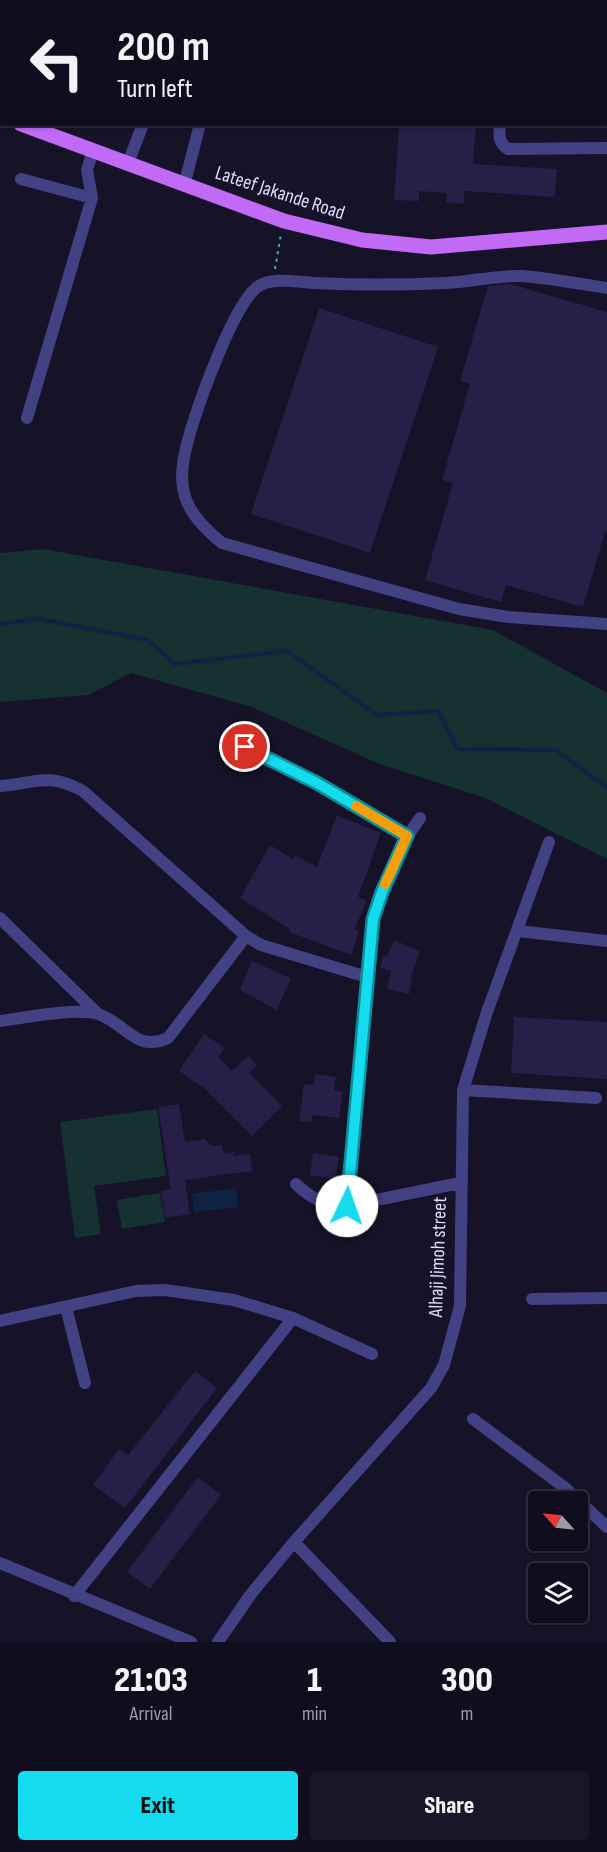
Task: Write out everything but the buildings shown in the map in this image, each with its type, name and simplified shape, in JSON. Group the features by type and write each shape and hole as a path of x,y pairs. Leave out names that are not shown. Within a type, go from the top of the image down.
{"main road":[{"name":"Lateef Jakande Road","path":"27,126 185,182 284,221 362,240 431,247 607,232"}],"street":[{"path":"128,163 142,126"},
{"path":"185,182 199,126"},
{"path":"500,126 499,138 507,149 607,147"},
{"path":"27,418 92,198 87,170 93,150"},
{"path":"21,179 92,198"},
{"path":"607,288 522,276 488,277 447,283 346,284 274,281 257,288 243,306 207,380 181,462 182,489 190,510 206,530 222,543 459,609 508,617 607,624"},
{"path":"226,738 317,783 407,836"},
{"path":"0,786 38,779 63,780 83,791 246,936 271,948 367,977"},
{"path":"347,1206 373,919 382,892 407,836 420,818"},
{"name":"Alhaji Jimoh street","path":"218,1642 251,1594 430,1388 444,1365 460,1306 463,1090 488,1012 549,842"},
{"path":"0,918 97,1013 143,1042 155,1044 168,1038 246,936"},
{"path":"518,932 607,941"},
{"path":"0,1021 58,1014 97,1013"},
{"path":"463,1090 596,1098"},
{"path":"296,1184 317,1200 334,1206 347,1206 460,1183"},
{"path":"0,1321 136,1291 165,1290 234,1300 293,1318 372,1354"},
{"path":"532,1299 607,1298"},
{"path":"66,1307 85,1383"},
{"path":"74,1596 293,1318"},
{"path":"472,1419 564,1487 607,1527"},
{"path":"294,1542 390,1642"},
{"path":"0,1563 74,1596 191,1642"}],"path":[{"path":"274,281 284,221"}],"green space":[{"path":"43,549 493,630 607,693 607,859 485,798 377,763 252,707 131,673 88,695 0,702 0,553"},
{"path":"157,1109 166,1176 94,1186 101,1234 75,1238 60,1122"},
{"path":"160,1193 165,1222 122,1229 117,1200"}],"water":[{"path":"236,1188 238,1207 194,1212 192,1194"}],"waterway":[{"path":"0,624 39,619 148,640 175,664 287,651 377,715 438,711 457,749 555,750 607,787"}],"slow traffic":[{"path":"356,806 407,836 385,884"}],"route":[{"path":"245,747 317,783 407,836 382,892 373,919 347,1206"}]}
